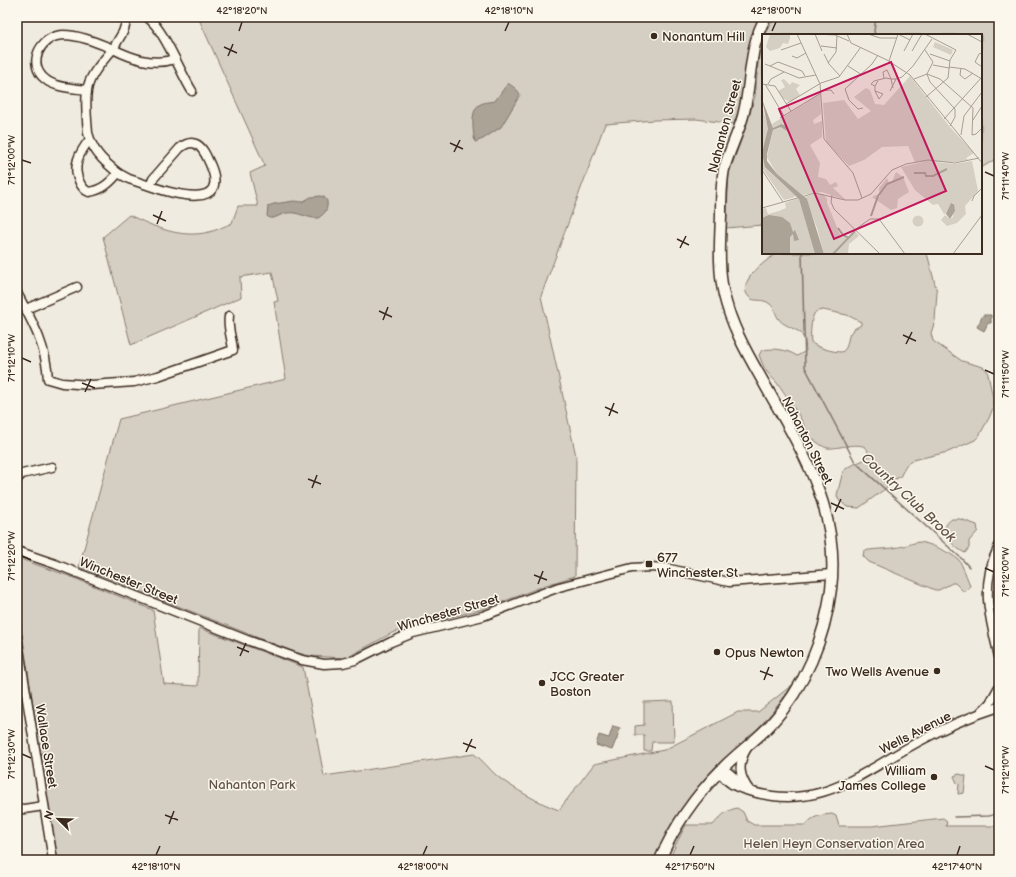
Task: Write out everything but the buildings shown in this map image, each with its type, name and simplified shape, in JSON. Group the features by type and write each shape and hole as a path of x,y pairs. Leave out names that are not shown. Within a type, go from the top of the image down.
{"main road":[{"name":"Nahanton Street","path":"660,860 683,817 701,793 720,771 766,730 795,692 807,671 818,644 826,620 830,597 832,554 830,530 818,486 805,458 734,328 725,299 721,276 720,248 723,178 727,159 741,123 746,105 754,44 760,27 766,17"}],"street":[{"path":"128,17 123,32 114,49 101,63 93,75 87,90 88,133 93,147 102,160 118,173 129,179 150,186 179,194 195,195 208,194 214,188 216,183 214,171 202,148 196,144 189,143 180,148 153,179 150,186"},
{"path":"147,17 152,20 163,36 192,91"},
{"path":"87,90 49,82 39,73 38,52 48,39 54,36 64,35 83,38 144,60 159,62 175,59"},
{"path":"90,139 79,154 76,166 78,181 83,188 89,192 95,191 106,186 118,173"},
{"path":"26,309 77,287"},
{"path":"17,293 40,339 46,358 48,379 62,383 92,385 117,384 146,380 233,350 228,326 229,316"},
{"path":"17,479 22,474 52,467"},
{"path":"999,546 994,555 987,585 987,607 999,657"},
{"name":"Winchester Street","path":"17,551 75,572 251,642 302,660 324,664 343,663 355,660 413,633 474,618 564,585 632,568 665,568 729,582 832,574"},
{"name":"Wallace Street","path":"17,637 52,860"},
{"name":"Wells Avenue","path":"978,714 990,703 999,687"},
{"name":"Wells Avenue","path":"720,771 729,773 750,791 768,796 806,796 827,791 845,784 928,737 978,714 999,708"},
{"path":"747,748 741,760 740,771 742,779 750,791"},
{"path":"17,810 44,806"}],"green space":[{"path":"198,17 760,17 756,24 752,39 745,84 734,124 696,119 655,120 605,124 541,296 576,456 575,576 546,585 480,610 421,624 392,633 346,658 310,656 294,652 79,567 119,419 286,379 274,302 278,301 272,272 240,277 241,297 131,345 103,237 129,215 168,231 198,234 212,231 232,223 238,206 258,206 250,173 265,166"},
{"path":"775,17 999,17 999,157 982,167 982,34 765,34"},
{"path":"762,42 762,225 726,228 729,173 755,96 759,54"},
{"path":"776,254 927,254 937,292 935,321 931,333 933,341 962,361 983,367 987,370 993,398 993,408 979,436 975,440 948,452 913,460 906,465 900,477 893,480 885,489 859,508 847,507 838,499 837,495 843,471 866,459 868,452 866,448 856,445 829,448 823,446 812,438 777,383 762,364 759,355 762,350 785,350 797,356 806,351 805,341 801,333 785,325 777,316 770,304 750,298 746,292 748,279 760,266","holes":["823,310 847,315 861,322 861,325 850,333 846,347 842,352 825,349 811,342 811,324 815,312 817,311"]},
{"path":"952,519 960,519 977,525 978,531 969,541 969,548 965,553 951,543 945,533 947,523"},
{"path":"918,542 939,548 959,560 970,586 967,590 964,592 955,583 952,583 939,590 935,590 869,562 863,556 864,551 896,548"},
{"name":"Nahanton Park","path":"17,558 69,576 153,610 164,684 198,686 199,628 303,667 324,776 474,754 510,786 535,800 559,810 594,764 664,750 738,712 758,712 792,685 778,706 761,725 717,765 698,787 674,822 656,860 57,860 17,601"},
{"path":"673,701 674,742 652,742 651,751 644,751 644,735 635,735 635,726 644,725 644,702"},
{"path":"959,774 966,776 964,793 958,794 959,784 954,776"},
{"name":"Helen Heyn Conservation Area","path":"737,808 743,812 747,821 754,825 806,825 814,818 832,814 836,816 839,826 872,826 943,818 947,821 946,826 999,826 999,860 669,860 686,825 713,825 726,812"}],"shaded area":[{"path":"508,83 517,90 520,95 501,127 483,139 475,142 473,117 476,108 482,103 495,101"},
{"path":"311,197 324,197 327,201 327,206 324,213 318,218 291,213 271,218 267,216 268,206 294,201 302,202"},
{"path":"983,315 991,315 991,323 988,323 984,331 977,327"},
{"path":"613,726 620,728 617,740 612,750 596,745 599,735 609,738"}],"waterway":[{"name":"Country Club Brook","path":"875,34 876,17"},
{"name":"Country Club Brook","path":"802,254 805,367 855,462 969,567"},
{"path":"954,817 989,816 999,813"}],"place":[{"name":"Nonantum Hill","path":"654,36"},
{"name":"677 Winchester St","path":"649,564"},
{"name":"Opus Newton","path":"717,652"},
{"name":"Two Wells Avenue","path":"937,671"},
{"name":"JCC Greater Boston","path":"542,683"},
{"name":"William James College","path":"934,777"}]}
